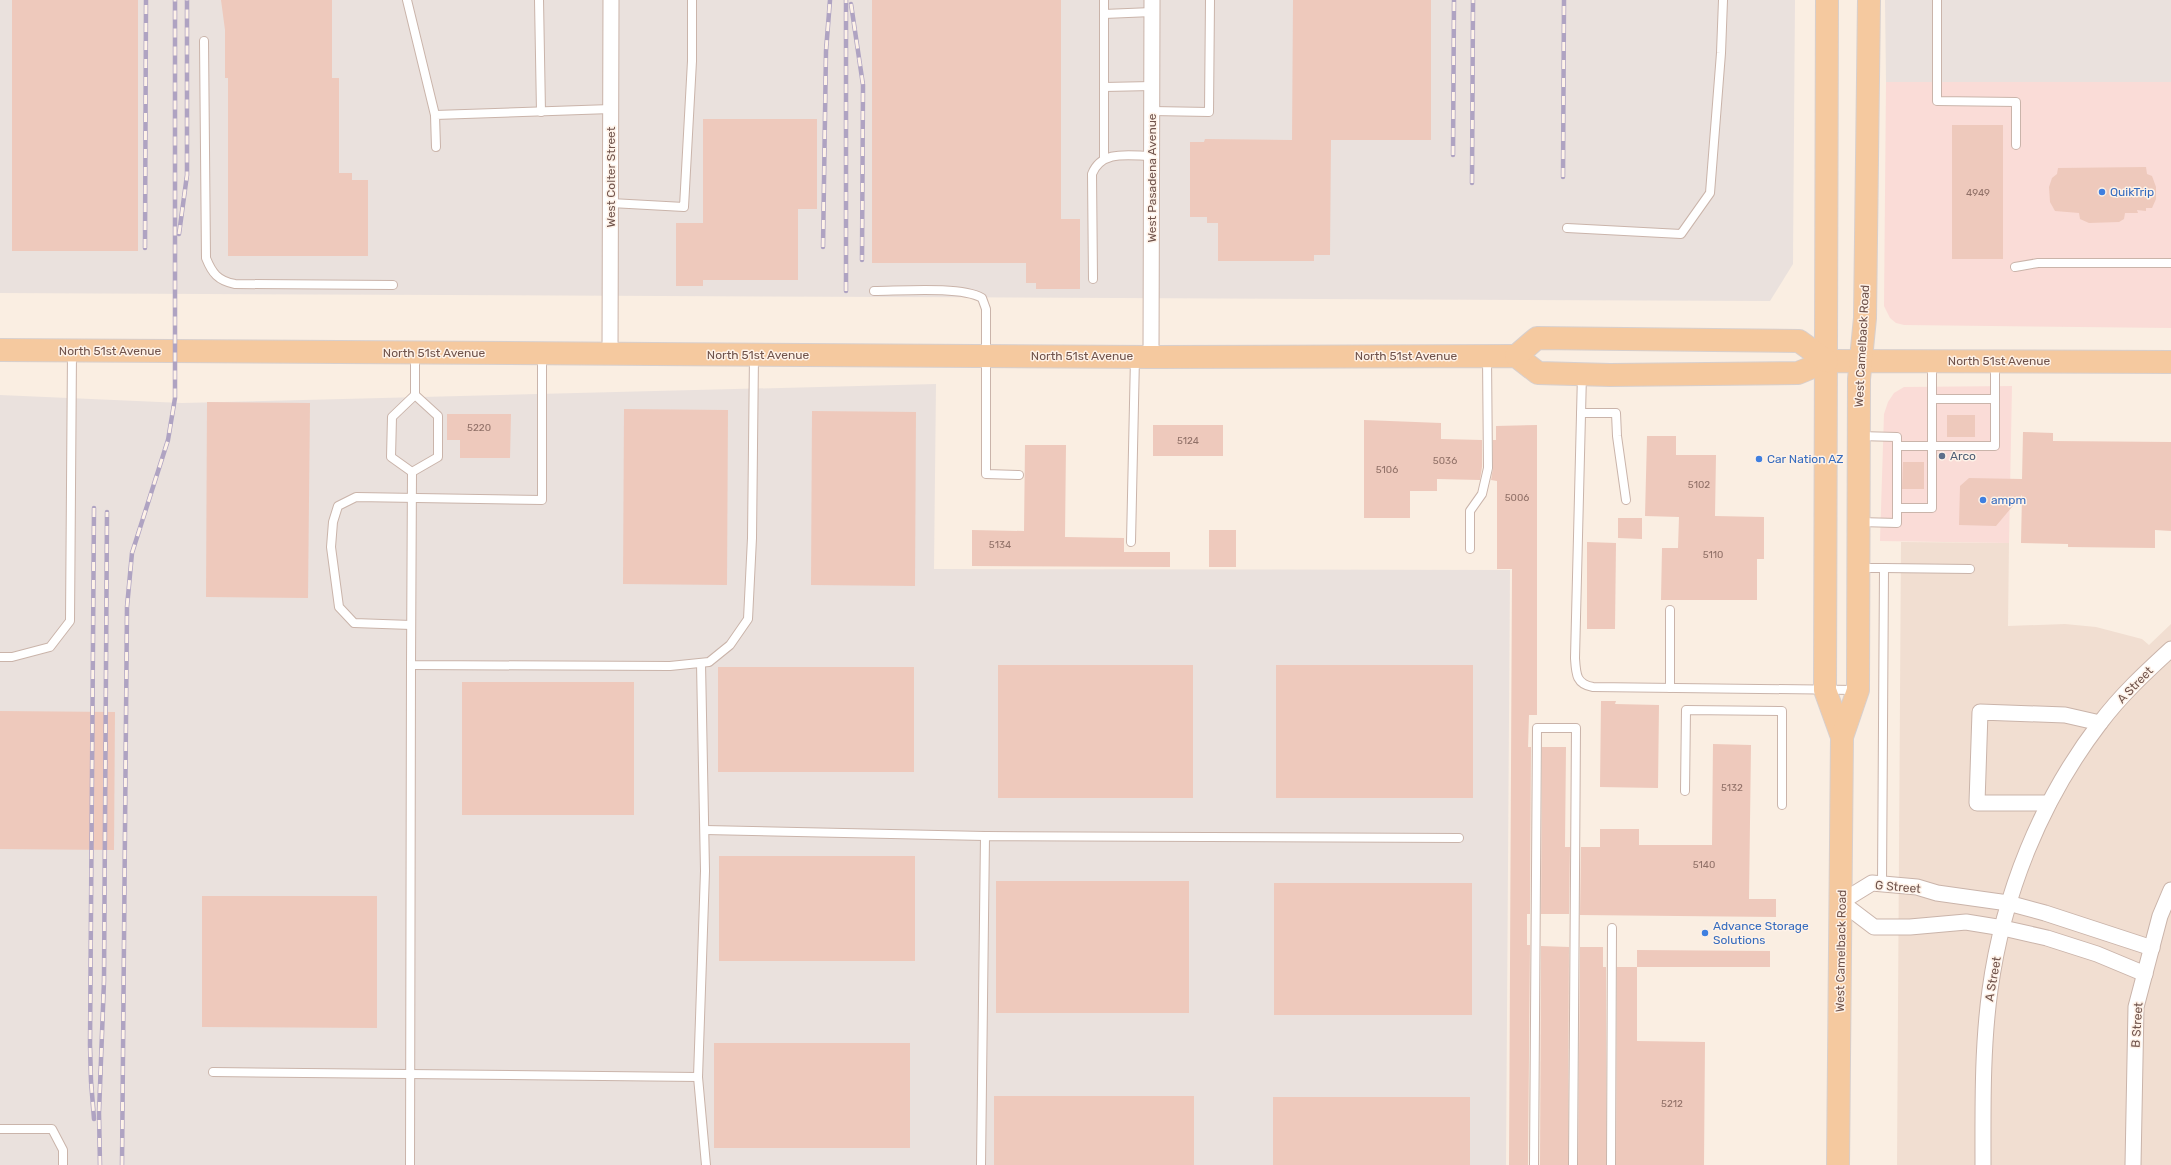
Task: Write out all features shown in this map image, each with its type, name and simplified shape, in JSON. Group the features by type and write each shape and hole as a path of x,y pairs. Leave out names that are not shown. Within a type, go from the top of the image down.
{"main road":[{"name":"West Camelback Road","path":"1827,0 1825,690 1842,737"},
{"name":"West Camelback Road","path":"1838,1165 1842,737 1858,690 1860,361 1865,318 1869,0"},
{"path":"1516,356 1537,338 1783,340 1799,341 1827,361"},
{"name":"North 51st Avenue","path":"0,350 1143,357 1516,356 1538,373 1582,374 1798,373 1827,361 2171,362"}],"street":[{"name":"West Colter Street","path":"610,354 611,0"},
{"name":"West Pasadena Avenue","path":"1143,357 1152,156 1152,6"},
{"name":"A Street","path":"1983,1165 1985,1038 1990,989 2008,903 2021,864 2049,803 2072,763 2100,723 2133,684 2171,648"},
{"path":"2049,803 1977,803 1980,712 2065,715 2100,723"},
{"name":"G Street","path":"1841,902 1872,883 1917,887 1936,893 2008,903 2045,913 2152,948"},
{"name":"B Street","path":"2133,1165 2136,1006 2160,916 2171,890"},
{"path":"1841,902 1874,927 1910,927 1966,922 2003,928 2047,938 2097,954 2145,974"}],"lane":[{"path":"407,0 435,115 436,147"},
{"path":"539,0 541,112"},
{"path":"611,203 684,207 692,61 692,0"},
{"path":"1104,0 1104,158"},
{"path":"1152,111 1208,112 1210,0"},
{"path":"1567,228 1681,234 1710,193 1721,53 1723,0"},
{"path":"1937,0 1938,101 2016,102 2016,145"},
{"path":"1104,14 1152,6"},
{"path":"204,41 206,258 212,274 224,282 235,284 393,285"},
{"path":"1104,87 1152,86"},
{"path":"435,115 611,109"},
{"path":"1093,280 1092,174 1096,164 1104,158 1118,156 1152,156"},
{"path":"2015,267 2038,263 2171,263"},
{"path":"874,291 948,291 978,295 985,302 986,474 1019,475"},
{"path":"0,657 12,657 50,647 70,622 72,351"},
{"path":"412,472 391,457 392,417 415,395 415,353"},
{"path":"411,625 354,623 339,607 331,546 333,522 338,506 356,497 542,500 542,354"},
{"path":"411,664 670,666 709,662 730,645 748,619 752,538 754,355"},
{"path":"1470,549 1470,511 1482,494 1488,468 1487,356"},
{"path":"1131,542 1143,357"},
{"path":"1897,508 1932,508 1932,361"},
{"path":"1897,446 1995,446 1995,361"},
{"path":"1582,374 1576,673 1579,682 1585,686 1593,687 1858,690"},
{"path":"412,472 438,457 438,416 415,395"},
{"path":"1932,398 1995,399"},
{"path":"1581,413 1616,413 1617,436 1626,500"},
{"path":"1859,436 1897,437 1897,522 1859,522"},
{"path":"410,1165 412,472"},
{"path":"1859,568 1970,569"},
{"path":"1882,884 1884,568"},
{"path":"1670,610 1670,688"},
{"path":"700,663 705,830 698,1077 706,1165"},
{"path":"1685,791 1686,710 1782,711 1782,805"},
{"path":"1534,1165 1537,728 1576,728 1573,1165"},
{"path":"705,830 985,836 1459,838"},
{"path":"981,1165 985,836"},
{"path":"1611,1165 1612,928"},
{"path":"214,1072 698,1077"},
{"path":"0,1129 52,1129 63,1150 63,1165"}],"shaded area":[{"path":"0,0 1795,0 1793,264 1770,301 0,293"},
{"path":"1885,0 2171,0 2171,82 1886,82"},
{"path":"1886,82 2171,82 2171,328 1904,325 1896,323 1890,318 1884,306"},
{"path":"936,384 934,569 1510,570 1506,1165 0,1165 0,395 182,403"},
{"path":"2012,386 2009,543 1880,541 1884,414 1888,402 1894,393 1904,387"},
{"path":"1901,542 2009,543 2008,626 2065,624 2096,627 2142,639 2149,645 2171,624 2171,1165 1897,1165"}],"building":[{"path":"12,0 138,0 138,251 12,251"},
{"path":"221,0 332,0 332,78 339,78 339,173 352,173 352,180 368,180 368,256 228,256 228,78 225,78 225,30"},
{"path":"872,0 1061,0 1061,219 1080,219 1080,289 1036,289 1036,283 1026,283 1026,263 872,263"},
{"path":"1293,0 1431,0 1431,140 1331,140 1330,255 1314,255 1314,261 1218,261 1218,223 1207,223 1207,217 1190,217 1190,142 1204,142 1205,139 1292,140"},
{"path":"703,119 817,119 817,209 798,209 798,280 703,280 703,286 676,286 676,223 703,223"},
{"path":"1952,125 2003,125 2003,259 1952,259"},
{"name":"QuikTrip","path":"2146,167 2147,174 2152,176 2156,187 2156,199 2152,208 2146,208 2146,211 2137,210 2138,213 2125,213 2124,219 2119,222 2089,223 2080,219 2079,213 2055,211 2050,202 2049,187 2052,178 2057,174 2058,168"},
{"path":"207,402 310,403 308,598 206,597"},
{"path":"624,409 728,410 727,585 623,584"},
{"path":"812,411 916,412 915,586 811,585"},
{"path":"447,414 511,414 510,458 460,458 460,440 447,440"},
{"path":"1947,415 1975,415 1975,437 1947,437"},
{"path":"1364,420 1441,423 1441,439 1482,440 1482,467 1480,480 1437,479 1437,491 1410,491 1410,518 1364,518"},
{"path":"1153,425 1223,425 1223,456 1153,456"},
{"path":"1537,425 1537,715 1529,715 1528,747 1531,747 1530,914 1527,914 1527,945 1530,945 1528,1165 1509,1165 1512,569 1497,569 1497,481 1491,480 1493,468 1493,440 1496,440 1496,426"},
{"path":"2023,432 2053,433 2053,441 2171,442 2171,531 2155,530 2155,548 2068,547 2068,544 2021,543 2022,495 1996,526 1959,525 1960,486 1969,478 2022,479"},
{"path":"1647,436 1676,436 1676,455 1716,455 1715,516 1764,517 1764,559 1757,559 1757,600 1661,600 1662,548 1678,548 1679,517 1645,516"},
{"path":"1025,445 1066,445 1065,537 1124,538 1124,552 1170,552 1170,567 972,566 972,530 1024,531"},
{"path":"1903,462 1924,462 1924,489 1902,489"},
{"path":"1618,518 1642,518 1642,539 1618,538"},
{"path":"1209,530 1236,530 1236,567 1209,567"},
{"path":"1587,542 1616,543 1615,629 1587,629"},
{"path":"998,665 1193,665 1193,798 998,798"},
{"path":"1276,665 1473,665 1473,798 1276,798"},
{"path":"718,667 914,667 914,772 718,772"},
{"path":"462,682 634,682 634,815 462,815"},
{"path":"1601,701 1616,701 1615,704 1659,705 1658,788 1600,787"},
{"path":"0,711 115,712 114,850 0,849"},
{"path":"1713,744 1751,745 1749,899 1776,899 1776,917 1580,915 1581,847 1600,847 1600,829 1639,829 1639,845 1712,845"},
{"path":"1542,747 1566,747 1565,847 1570,847 1569,914 1541,914"},
{"path":"719,856 915,856 915,961 719,961"},
{"path":"996,881 1189,881 1189,1013 996,1013"},
{"path":"1274,883 1472,883 1472,1015 1274,1015"},
{"path":"202,896 377,896 377,1028 202,1027"},
{"path":"1541,946 1569,947 1568,1165 1540,1165"},
{"path":"1580,947 1603,947 1603,967 1606,967 1606,1165 1578,1165"},
{"path":"1637,950 1770,951 1770,967 1637,967"},
{"path":"1617,967 1637,967 1637,1041 1705,1042 1704,1165 1616,1165"},
{"path":"714,1043 910,1043 910,1148 714,1148"},
{"path":"994,1096 1194,1096 1194,1165 994,1165"},
{"path":"1273,1097 1470,1097 1470,1165 1273,1165"}],"railway":[{"path":"145,248 146,0"},
{"path":"122,1165 127,607 132,553 168,440 175,398 175,0"},
{"path":"179,234 187,175 187,0"},
{"path":"823,247 826,51 830,0"},
{"path":"846,0 846,291"},
{"path":"1453,155 1454,0"},
{"path":"1472,183 1473,0"},
{"path":"1563,177 1564,0"},
{"path":"851,4 863,85 862,260"},
{"path":"94,508 90,1045 94,1119"},
{"path":"100,1165 99,1113 104,981 107,512"}],"place":[{"name":"QuikTrip","path":"2102,192"},
{"name":"Arco","path":"1942,456"},
{"name":"Car Nation AZ","path":"1759,459"},
{"name":"ampm","path":"1983,500"},
{"name":"Advance Storage Solutions","path":"1705,933"}]}
